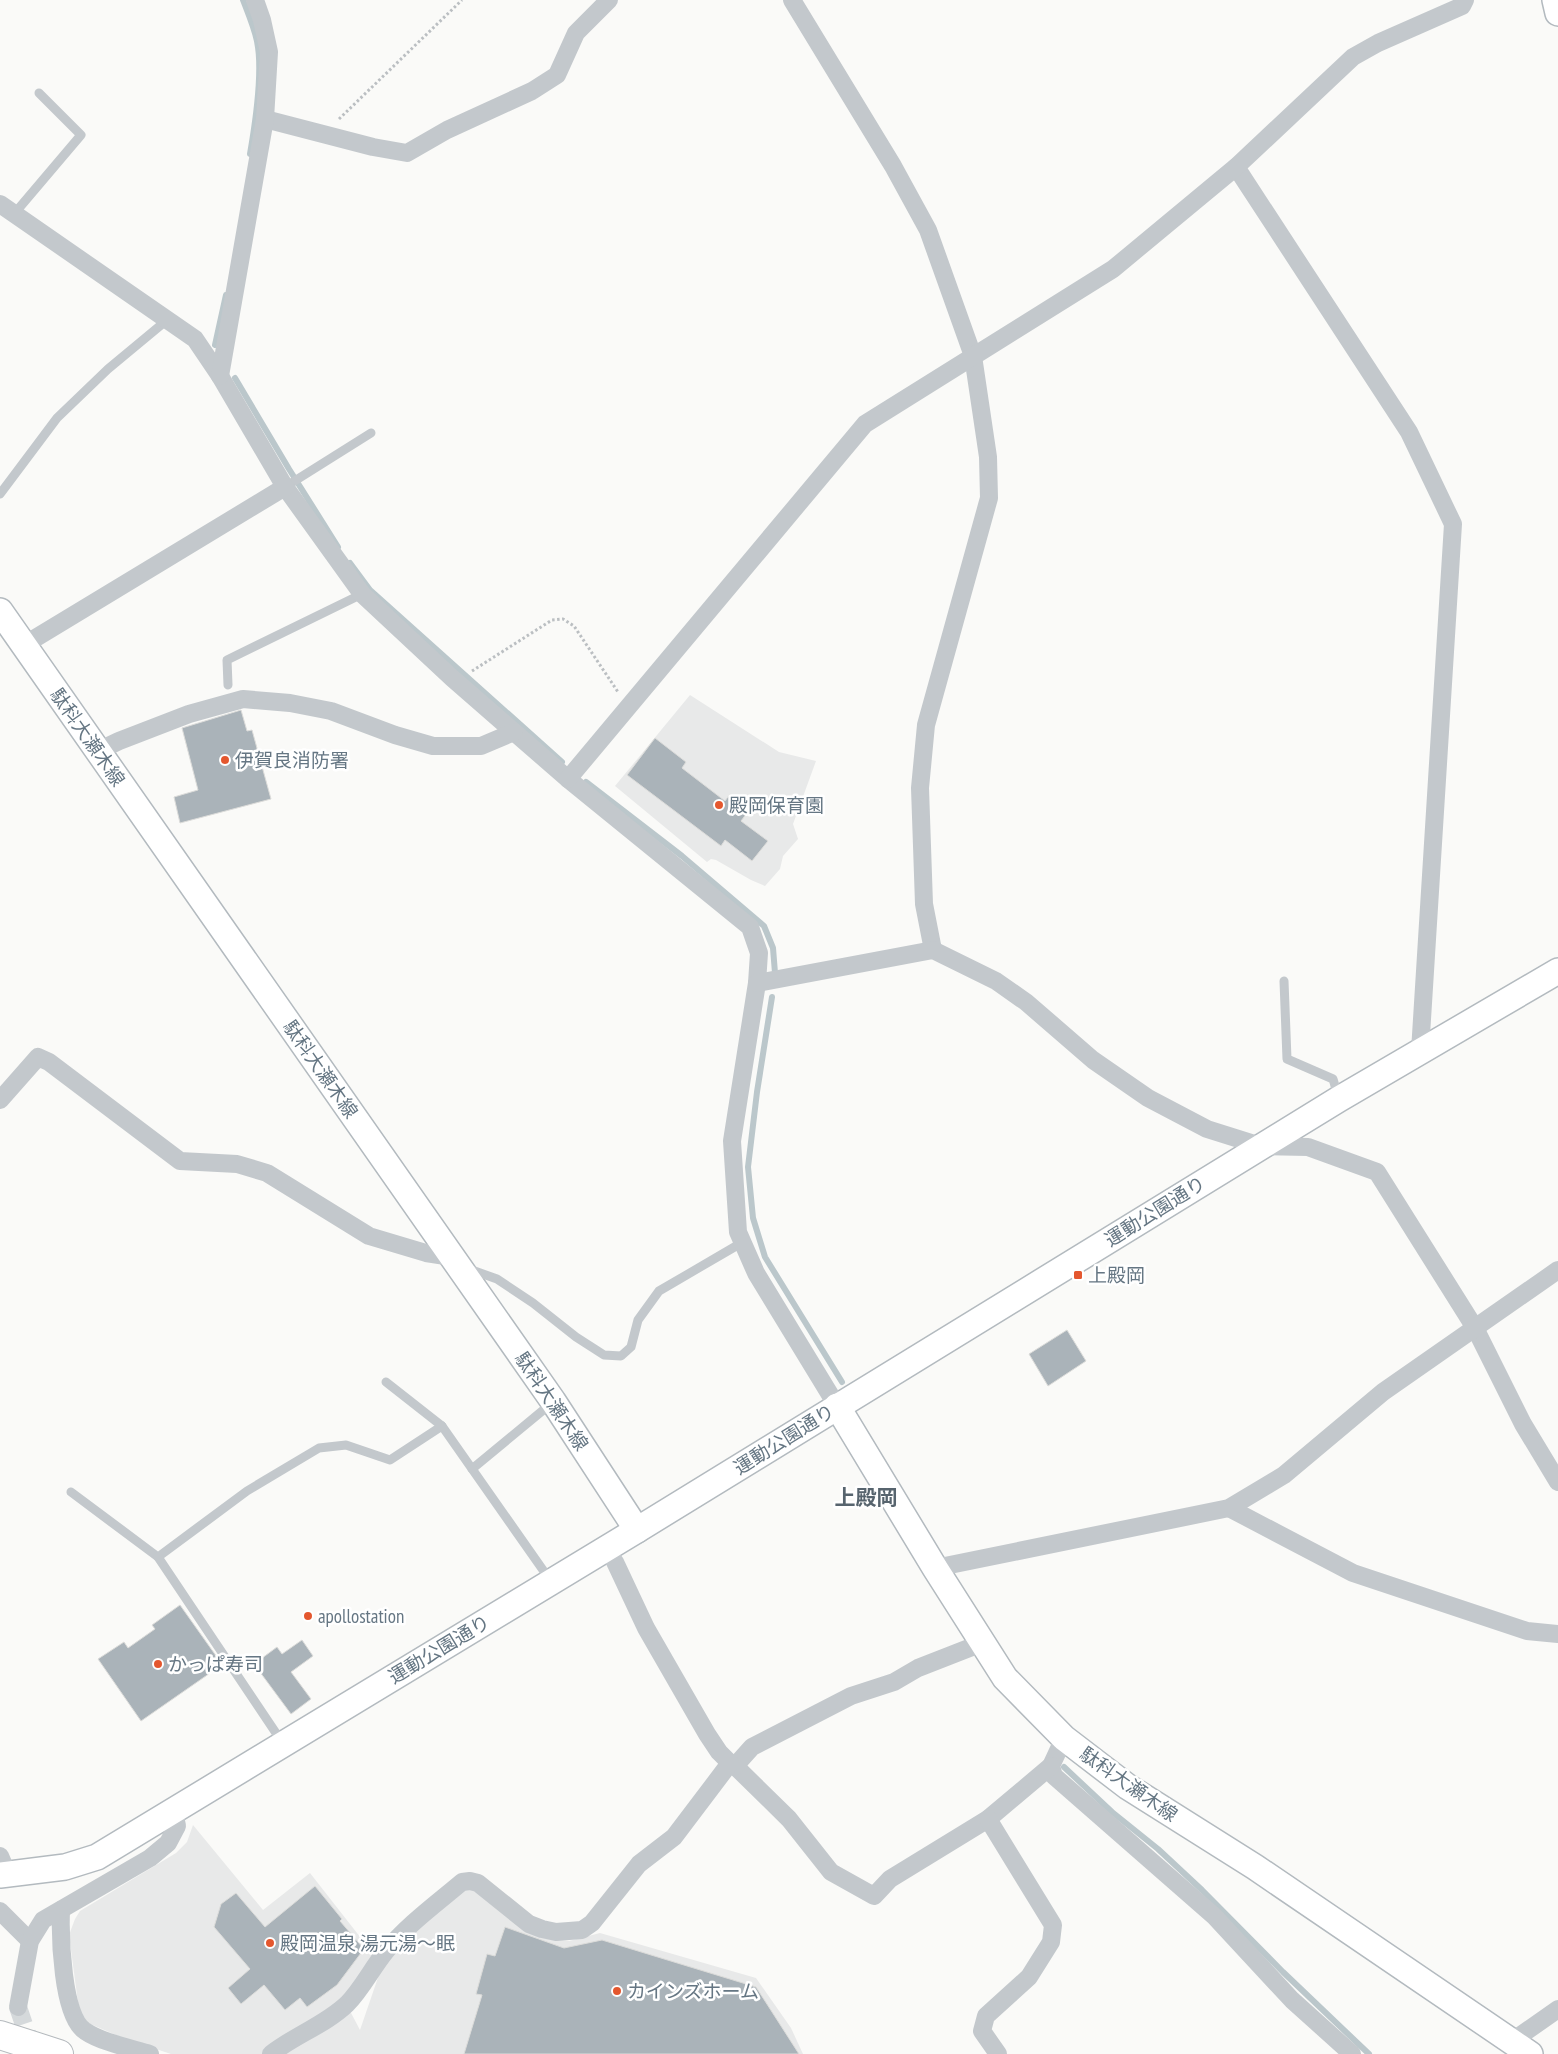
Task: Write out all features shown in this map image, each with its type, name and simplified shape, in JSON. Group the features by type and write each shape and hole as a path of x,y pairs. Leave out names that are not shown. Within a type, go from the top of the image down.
{"highway":[{"path":"0,2035 59,2054"}],"main road":[{"path":"1554,0 1558,13"},
{"name":"駄科大瀬木線","path":"0,611 553,1401 637,1530"},
{"name":"運動公園通り","path":"2,1869 65,1867 97,1857 637,1530 1261,1146 1558,971"},
{"name":"駄科大瀬木線","path":"837,1406 935,1568 1005,1678 1064,1738 1128,1787 1255,1868 1520,2048"}],"street":[{"path":"220,376 265,119 269,52 262,20 255,0"},
{"path":"265,119 407,153 448,130 532,91 557,75 576,33 609,0"},
{"path":"792,0 893,166 928,230 973,356 988,457 989,498 926,725 920,788 924,904 933,950"},
{"path":"568,780 864,424 1112,269 1236,167 1352,57 1378,43 1462,6 1465,0"},
{"path":"1236,167 1409,432 1453,524 1420,1051"},
{"path":"7,209 195,339 220,376 287,486 362,594 452,678 568,780 750,927 759,953 757,983 732,1141 738,1232 756,1273 837,1406"},
{"path":"24,645 287,486"},
{"path":"98,751 118,741 189,714 244,699 290,703 331,711 395,735 433,746 480,746 514,732"},
{"path":"757,983 933,950 996,981 1026,1002 1093,1060 1148,1098 1207,1129 1261,1146 1308,1147 1377,1172 1475,1328 1523,1424 1558,1482"},
{"path":"0,1100 38,1057 50,1062 180,1161 237,1164 267,1173 369,1236 455,1261"},
{"path":"935,1568 1230,1508 1284,1475 1383,1392 1558,1270"},
{"path":"1230,1508 1353,1573 1527,1631 1558,1634"},
{"path":"615,1562 646,1628 719,1752 789,1819 832,1872 874,1896 890,1879 988,1819 1051,1766 1064,1738"},
{"path":"271,2054 301,2033 326,2021 348,2003 386,1950 418,1919 462,1882 478,1883 518,1917 542,1930 556,1932 582,1930 592,1923 639,1864 674,1837 732,1764 752,1748 851,1696 894,1682 918,1668 982,1642"},
{"path":"1051,1766 1054,1776 1214,1916 1292,2000 1352,2054"},
{"path":"18,2007 30,1941 44,1920 150,1858 168,1843 177,1826 174,1812"},
{"path":"988,1819 1053,1925 1052,1942 1028,1977 986,2016 982,2031 998,2054"},
{"path":"61,1910 60,1938 70,2007 75,2020 84,2030 101,2038 150,2054"},
{"path":"0,1911 30,1941"},
{"path":"1520,2048 1558,2009"}],"lane":[{"path":"7,209 81,135 39,93"},
{"path":"0,494 58,418 108,369 167,320"},
{"path":"287,486 371,433"},
{"path":"228,685 227,660 362,594"},
{"path":"1284,981 1287,1059 1333,1079 1339,1099"},
{"path":"455,1261 497,1279 604,1355 621,1356 630,1347 638,1320 659,1291 743,1242"},
{"path":"386,1382 442,1426 551,1581"},
{"path":"472,1469 553,1401"},
{"path":"158,1557 247,1491 319,1448 346,1445 390,1460 442,1426"},
{"path":"70,1492 158,1557 283,1744"}],"path":[{"path":"324,134 462,0"},
{"path":"472,671 552,620 562,619 574,626 629,707"}],"shaded area":[{"name":"殿岡保育園","path":"690,695 779,752 816,761 793,824 798,839 783,856 780,869 765,886 716,860 711,859 707,862 615,786"},
{"path":"193,1825 263,1910 310,1873 375,1956 350,2011 360,2030 383,1963 404,1939 468,1885 543,1938 569,1941 600,1933 756,1978 791,2028 803,2054 171,2054 123,2038 88,2023 79,2010 69,1935 75,1919 80,1911 176,1853 187,1842"}],"building":[{"name":"伊賀良消防署","path":"241,710 247,731 252,730 271,799 180,823 174,797 198,790 182,728"},
{"path":"655,738 686,762 682,768 725,801 730,794 750,809 741,821 768,841 752,861 725,840 721,846 627,775"},
{"path":"1067,1330 1086,1361 1048,1386 1029,1354"},
{"name":"かっぱ寿司","path":"180,1605 219,1660 210,1667 213,1671 141,1721 98,1659 124,1642 128,1648 155,1629 152,1625"},
{"path":"302,1640 313,1656 291,1672 311,1699 291,1714 254,1664 277,1647 282,1654"},
{"name":"殿岡温泉 湯元湯～眠","path":"315,1886 342,1919 340,1921 364,1949 337,1985 307,2007 300,1998 285,2010 264,1985 241,2004 228,1988 250,1969 214,1927 221,1904 236,1893 265,1927"},
{"name":"カインズホーム","path":"505,1927 564,1948 602,1940 756,1987 799,2054 464,2054 482,1995 476,1994 487,1954 495,1956"}],"waterway":[{"path":"243,0 254,31 259,53 258,98 250,154"},
{"path":"215,345 226,295"},
{"path":"235,378 338,547"},
{"path":"350,563 370,590 562,762"},
{"path":"586,782 682,856 764,926 773,948 775,973"},
{"path":"772,997 757,1092 748,1167 753,1218 765,1257 842,1382"},
{"path":"1064,1767 1112,1812 1158,1849 1202,1890 1283,1972 1369,2054"}],"tunnel":[{"path":"18,2007 33,2051"}],"place":[{"name":"伊賀良消防署","path":"225,760"},
{"name":"殿岡保育園","path":"719,805"},
{"name":"上殿岡","path":"1078,1275"},
{"name":"apollostation","path":"308,1616"},
{"name":"かっぱ寿司","path":"158,1664"},
{"name":"殿岡温泉 湯元湯～眠","path":"270,1943"},
{"name":"カインズホーム","path":"617,1991"}],"district":[{"name":"上殿岡","path":"866,1498"}]}
